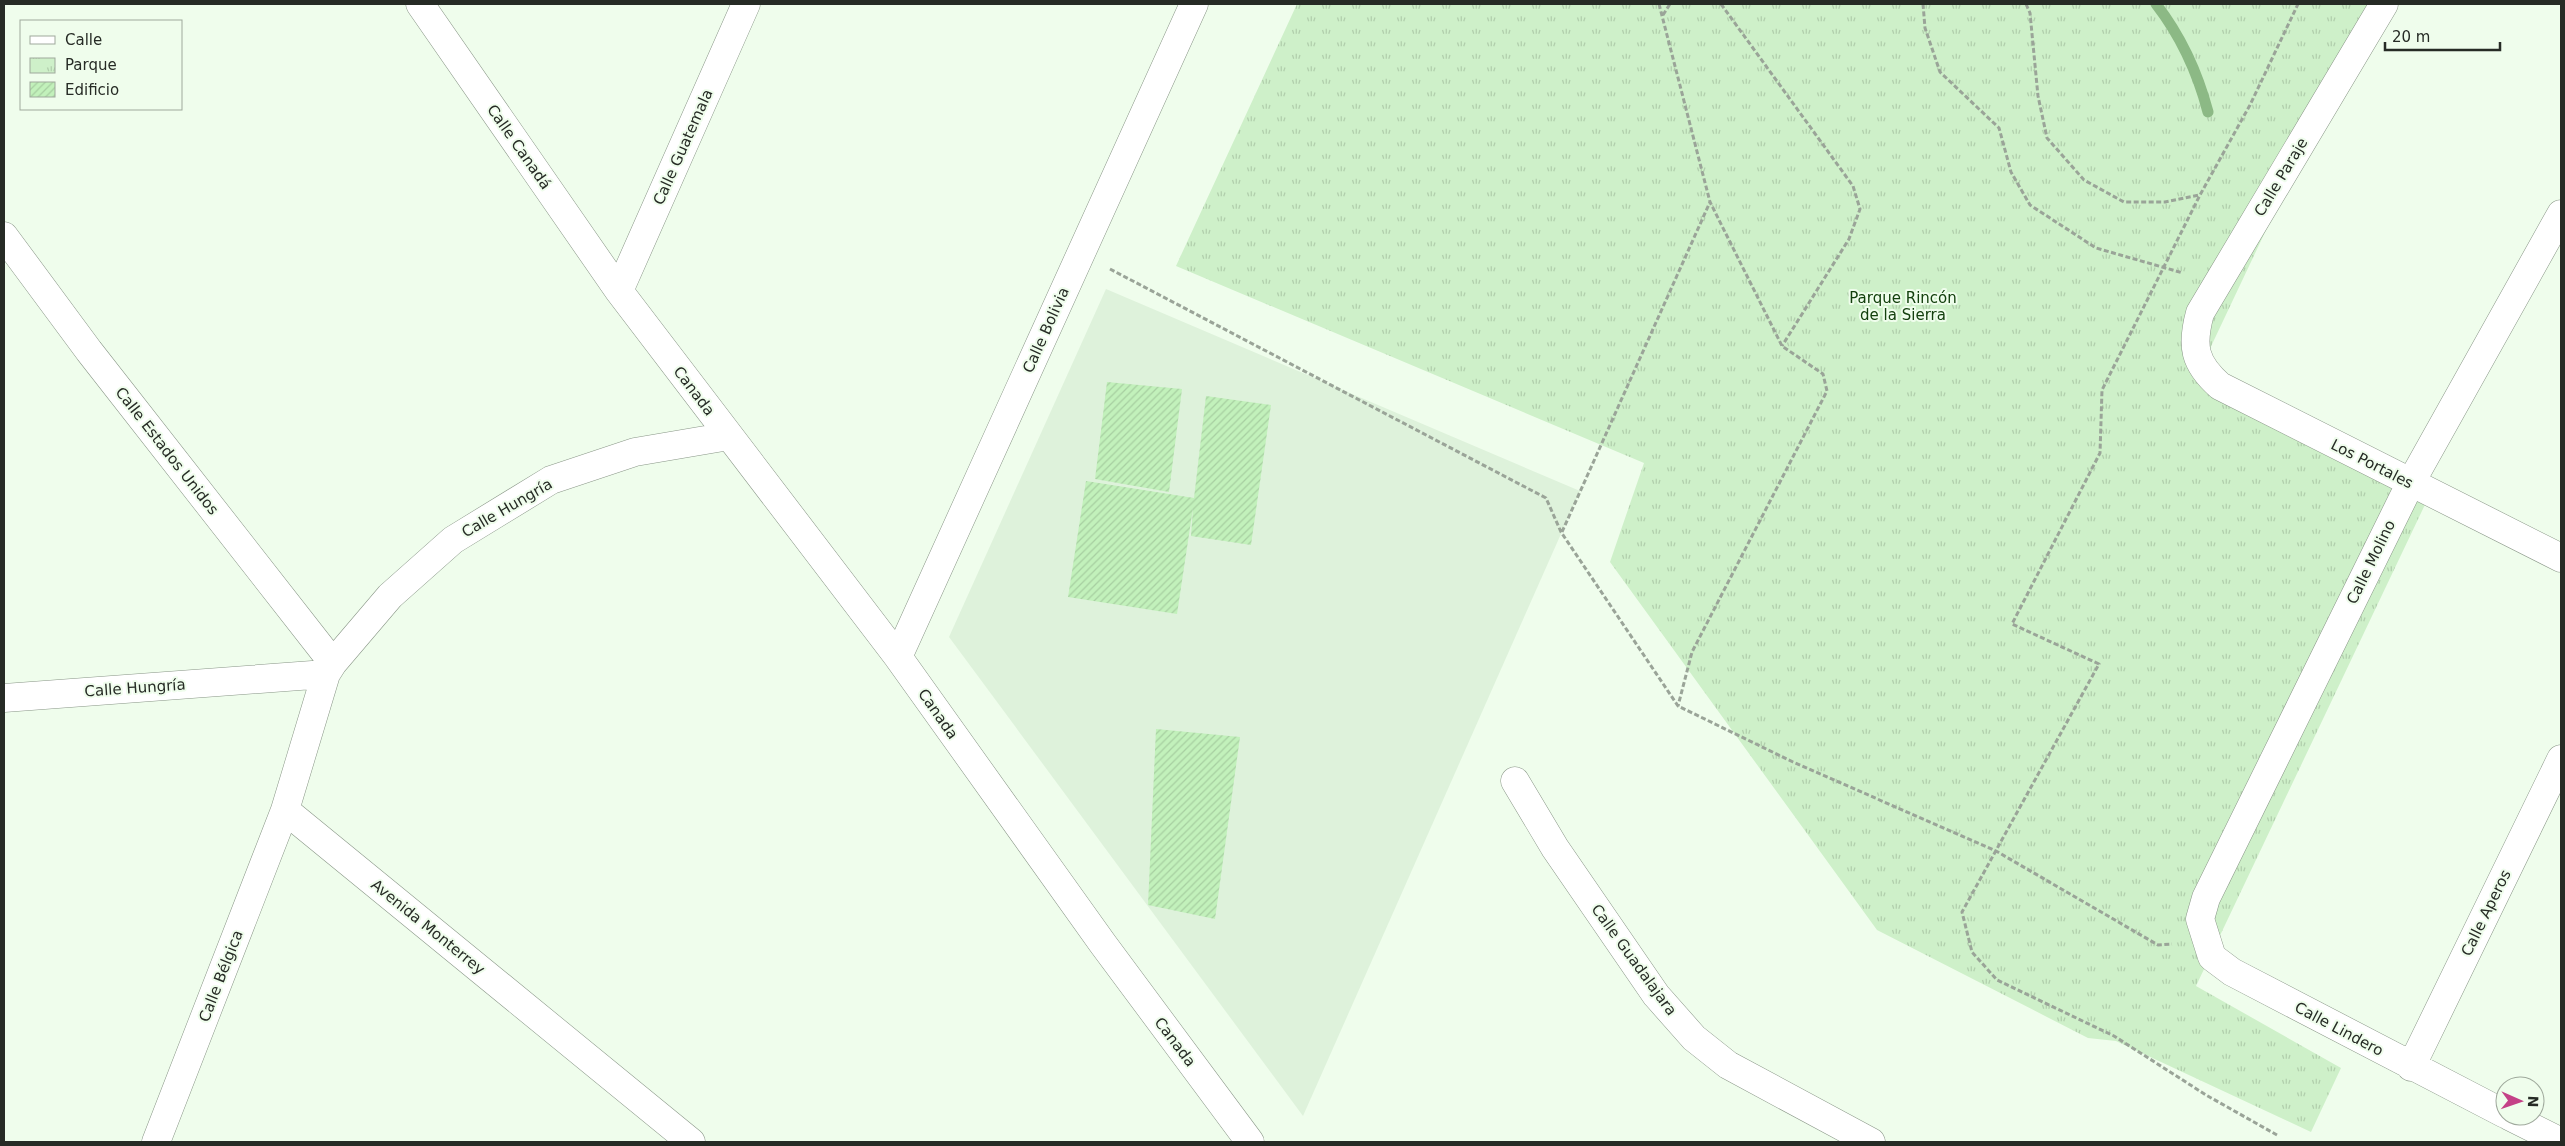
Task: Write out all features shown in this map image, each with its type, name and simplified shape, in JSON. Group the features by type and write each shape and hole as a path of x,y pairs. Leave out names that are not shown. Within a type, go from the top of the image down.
{"street":[{"name":"Calle Canadá","path":"420,4 619,291"},
{"name":"Calle Guatemala","path":"619,291 746,4"},
{"name":"Calle Bolivia","path":"898,657 1194,4"},
{"name":"Calle Paraje","path":"2197,355 2194,334 2200,313 2384,4"},
{"name":"Calle Molino","path":"2203,930 2206,898 2410,484 2561,214"},
{"name":"Calle Estados Unidos","path":"4,236 329,668"},
{"name":"Canada","path":"619,291 898,657 1103,944 1250,1142"},
{"name":"Los Portales","path":"2197,355 2204,372 2220,386 2410,484 2561,558"},
{"name":"Calle Hungría","path":"4,698 329,668 390,596 452,540 551,480 636,452 729,436"},
{"path":"286,810 329,668"},
{"name":"Calle Aperos","path":"2411,1067 2561,760"},
{"name":"Calle Guadalajara","path":"1515,781 1555,848 1656,995 1694,1038 1728,1065 1871,1142"},
{"name":"Calle Bélgica","path":"156,1142 286,810"},
{"name":"Avenida Monterrey","path":"286,810 691,1142"},
{"name":"Calle Lindero","path":"2203,930 2212,957 2232,972 2411,1067 2495,1109"},
{"path":"2529,1126 2561,1142"}],"path":[{"path":"1659,4 1710,202 1782,346 1823,374 1827,391 1692,652 1678,706"},
{"path":"1663,15 1670,4"},
{"path":"1721,4 1853,186 1860,209 1849,239 1782,346"},
{"path":"1923,4 1924,28 1940,72 1999,128 2011,172 2030,205 2096,248 2164,266 2217,285"},
{"path":"2026,4 2030,14 2038,96 2046,138 2084,180 2124,202 2165,202 2200,194"},
{"path":"2277,1135 2206,1095 2114,1036 1997,980 1972,952 1962,912 2099,664 2012,624 2100,453 2102,390 2200,194 2250,105 2298,4"},
{"path":"1561,532 1710,202"},
{"path":"1080,254 1546,498 1561,532 1678,706 1793,762 1996,850 2158,946 2203,930"}],"shaded area":[{"path":"1106,289 1580,491 1303,1116 949,637"}],"green space":[{"name":"Parque Rincón de la Sierra","path":"1297,4 2373,4 2197,376 2431,492 2196,986 2341,1068 2311,1132 2116,1041 2088,1038 1877,930 1610,562 1644,463 1176,266"}],"building":[{"path":"1107,382 1182,389 1169,492 1095,479"},
{"path":"1206,396 1271,405 1251,545 1191,536 1193,508 1177,614 1068,597 1086,481 1194,498"},
{"path":"1156,729 1240,737 1215,919 1148,905"}],"waterway":[{"path":"2156,4 2173,29 2187,55 2199,83 2208,112"}]}
